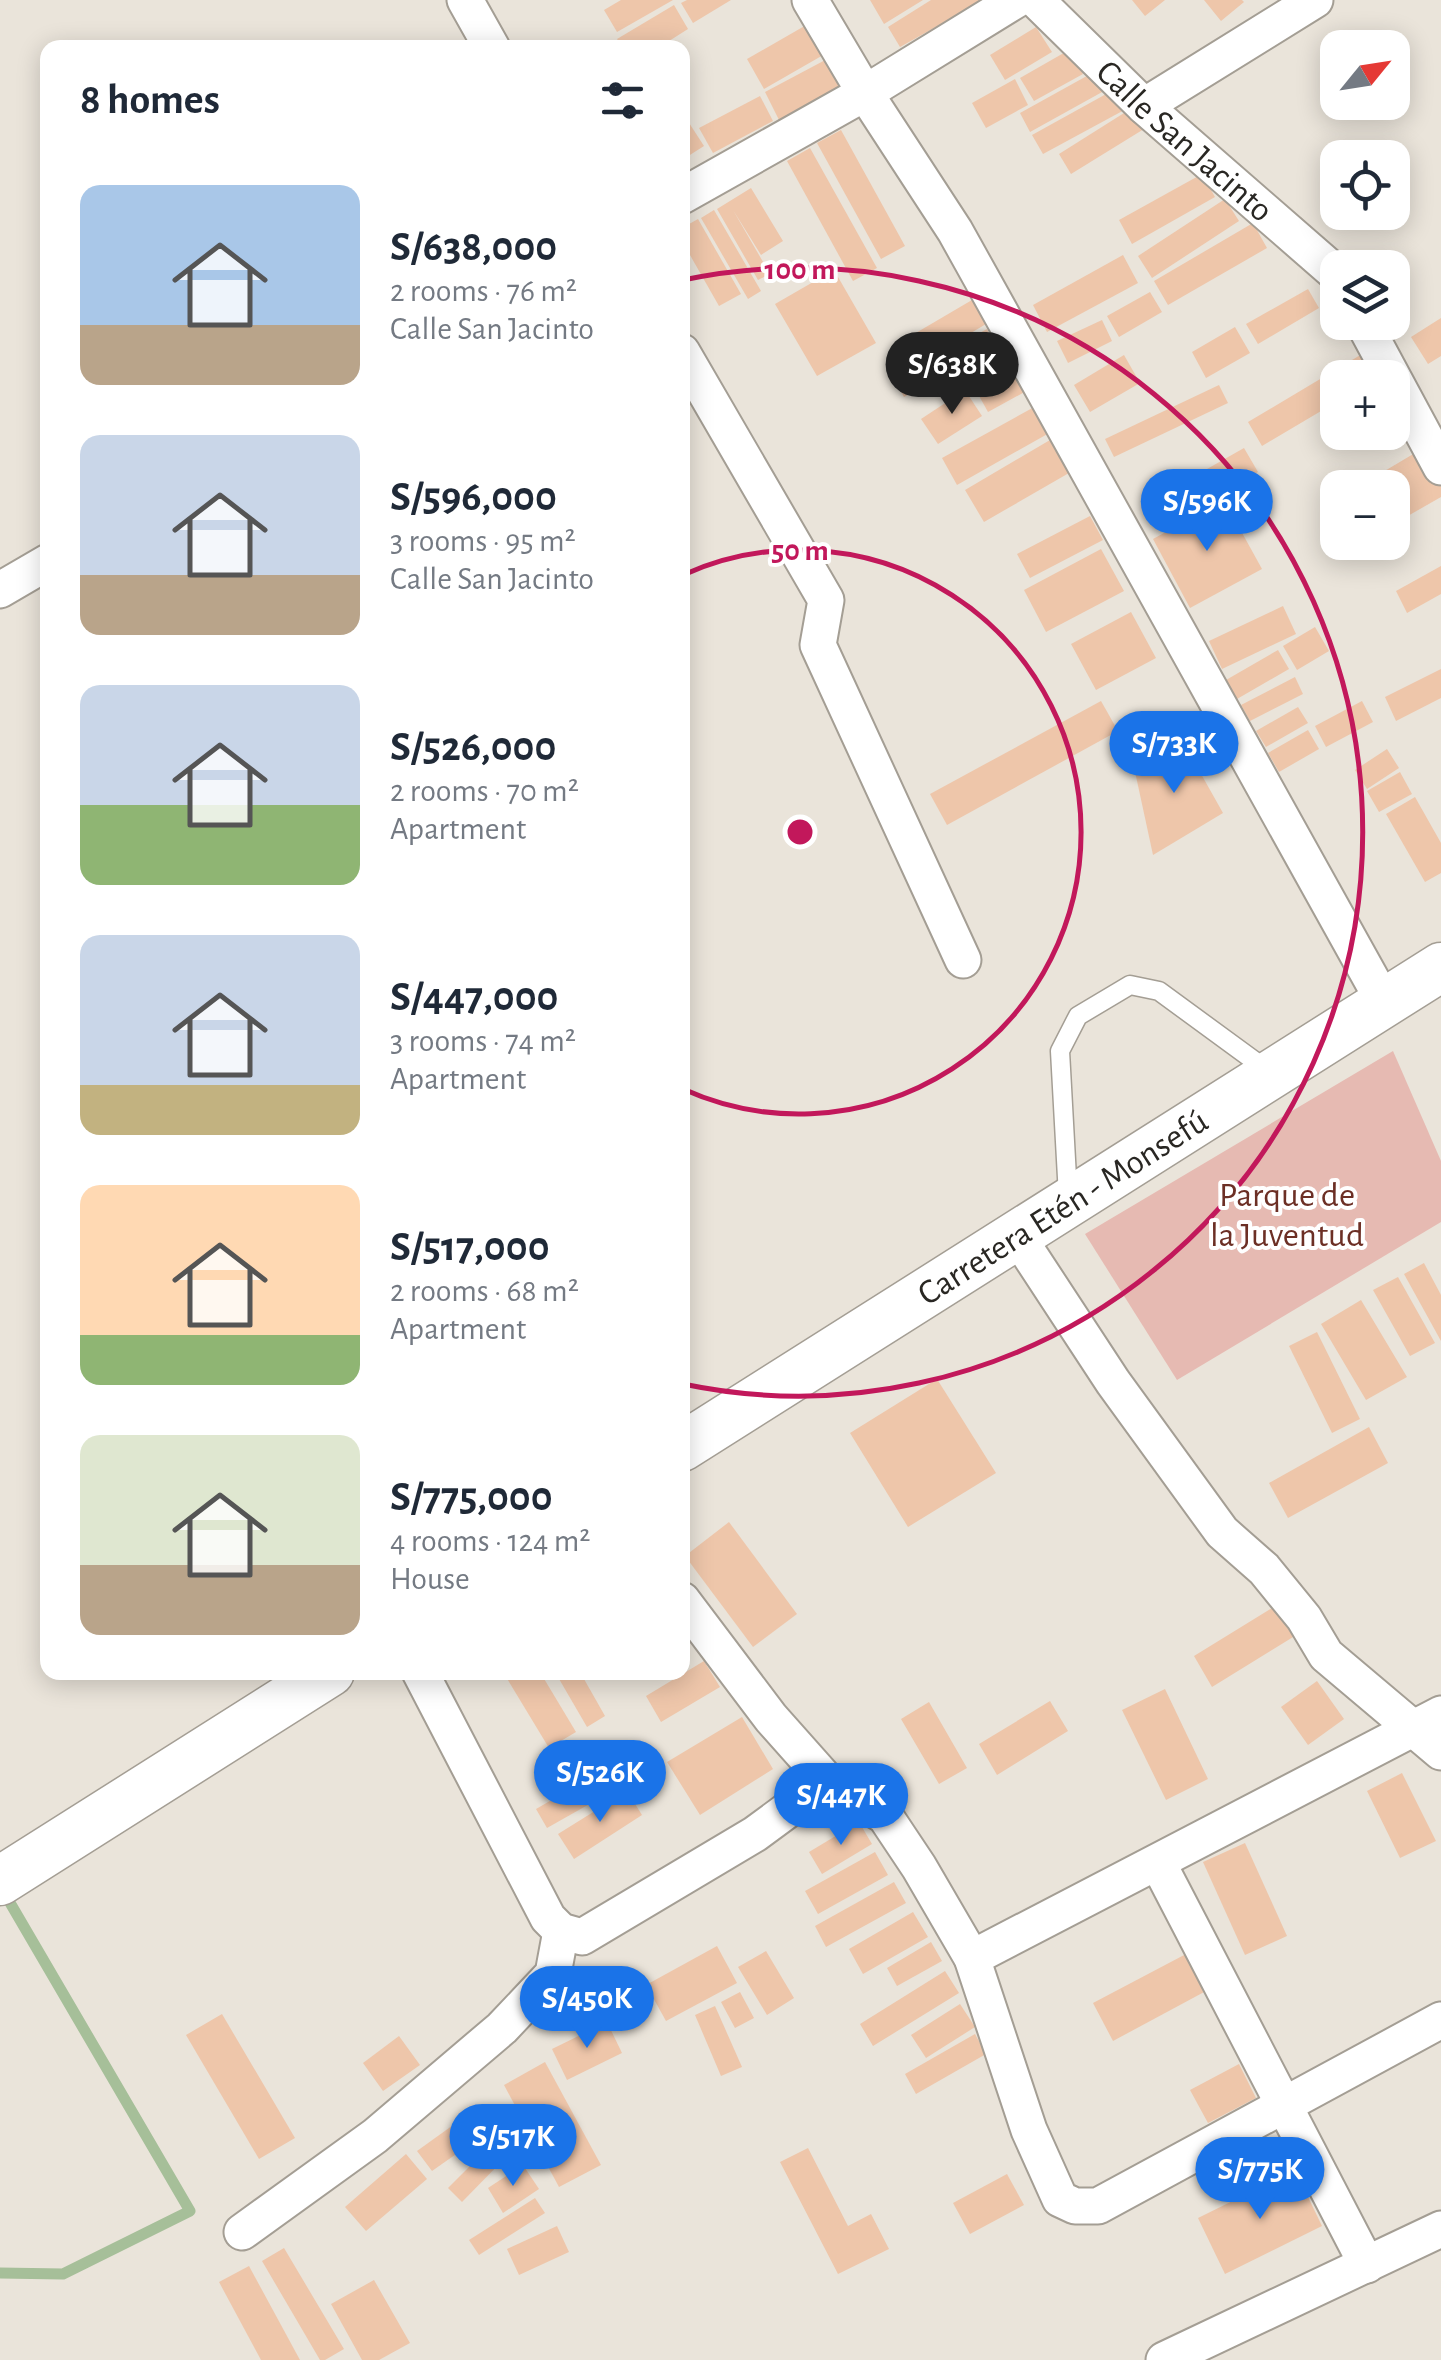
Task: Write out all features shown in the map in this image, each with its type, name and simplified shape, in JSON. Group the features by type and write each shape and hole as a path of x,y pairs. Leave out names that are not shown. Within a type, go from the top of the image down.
{"main road":[{"name":"Carretera Etén - Monsefú","path":"690,1442 1441,967"},
{"path":"11,1874 317,1680"}],"street":[{"path":"465,0 488,40"},
{"path":"810,0 865,93 956,231 1384,1002"},
{"path":"690,191 865,93 1016,0"},
{"name":"Calle San Jacinto","path":"1036,0 1144,106 1320,259"},
{"path":"1144,106 1315,0"},
{"path":"1373,340 1441,467"},
{"path":"690,366 826,600 818,645 963,960"},
{"path":"0,590 40,567"},
{"path":"1016,1234 1112,1382 1222,1532 1264,1569 1304,1618 1326,1655 1389,1711 1428,1720"},
{"path":"690,1611 771,1718 827,1781 885,1816 972,1958 1029,2130 1060,2198 1075,2206 1098,2206 1441,2020"},
{"path":"424,1680 548,1918 562,1931 582,1937 755,1834 827,1781"},
{"path":"1428,1720 1441,1752"},
{"path":"972,1958 1428,1720"},
{"path":"1158,1864 1367,2265"},
{"path":"242,2232 375,2136 502,2028 553,1974 562,1931"},
{"path":"1164,2360 1441,2229"}],"lane":[{"path":"1068,1201 1060,1050 1078,1016 1105,999 1130,984 1160,991 1272,1073"}],"green space":[{"name":"Parque de la Juventud","path":"1393,1051 1441,1161 1441,1222 1177,1380 1085,1234"}],"building":[{"path":"621,0 673,0 617,32 604,10"},
{"path":"731,0 693,23 681,3"},
{"path":"870,0 923,0 884,24"},
{"path":"931,0 984,0 900,47 888,27"},
{"path":"1132,0 1165,0 1145,16"},
{"path":"1204,0 1242,0 1244,2 1221,21"},
{"path":"674,5 688,29 671,40 617,39"},
{"path":"808,24 825,54 764,89 747,59"},
{"path":"1036,27 1052,52 1005,80 990,55"},
{"path":"1069,50 1083,74 1034,101 1020,78"},
{"path":"829,58 844,85 779,120 765,92"},
{"path":"1094,72 1104,91 1030,132 1020,113"},
{"path":"1015,79 1028,105 986,128 972,103"},
{"path":"1117,88 1128,108 1043,154 1032,135"},
{"path":"760,96 773,121 713,153 699,128"},
{"path":"1132,108 1144,129 1071,174 1059,154"},
{"path":"690,124 704,146 690,155"},
{"path":"841,130 905,246 881,259 817,143"},
{"path":"810,148 877,268 853,281 787,161"},
{"path":"1202,174 1215,197 1132,244 1119,220"},
{"path":"751,188 783,241 761,255 733,210 770,274 758,280 717,209"},
{"path":"1225,199 1239,221 1152,278 1138,256"},
{"path":"714,210 761,291 748,299 701,218"},
{"path":"698,219 741,294 719,306 690,255 690,224"},
{"path":"1253,223 1267,248 1168,305 1154,281"},
{"path":"1123,255 1138,283 1047,332 1033,305"},
{"path":"834,270 876,343 817,376 775,304"},
{"path":"1308,289 1319,308 1258,344 1246,324"},
{"path":"1150,292 1162,312 1119,337 1107,316"},
{"path":"972,300 986,324 924,361 909,337"},
{"path":"1441,318 1441,356 1428,364 1411,337"},
{"path":"1102,320 1112,341 1068,363 1057,341"},
{"path":"1235,327 1250,353 1206,378 1192,352"},
{"path":"987,329 997,348 904,397 894,379"},
{"path":"1124,355 1140,383 1090,412 1074,385"},
{"path":"1015,362 1030,389 988,412 973,385"},
{"path":"1320,379 1320,412 1262,446 1248,422"},
{"path":"1219,385 1228,403 1114,457 1105,439"},
{"path":"965,390 982,416 938,444 921,419"},
{"path":"1036,406 1051,432 957,485 942,458"},
{"path":"1050,440 1069,473 984,522 965,490"},
{"path":"1244,448 1258,472 1176,517 1163,494"},
{"path":"1420,450 1441,487 1441,497 1410,515 1410,470 1386,470"},
{"path":"1224,500 1262,569 1190,608 1153,539"},
{"path":"1090,516 1103,540 1030,578 1017,554"},
{"path":"1101,549 1124,591 1046,632 1024,590"},
{"path":"1441,566 1441,594 1407,613 1396,591"},
{"path":"1283,606 1296,634 1222,669 1209,641"},
{"path":"1131,612 1156,658 1096,690 1071,644"},
{"path":"1315,627 1329,651 1297,670 1283,646"},
{"path":"1278,650 1289,669 1237,699 1226,680"},
{"path":"1441,669 1441,698 1396,721 1385,697"},
{"path":"1295,677 1303,694 1250,721 1241,705"},
{"path":"1101,701 1118,731 947,825 930,794"},
{"path":"1362,701 1373,722 1326,747 1315,726"},
{"path":"1298,707 1308,723 1266,747 1256,731"},
{"path":"1308,730 1319,749 1279,772 1268,753"},
{"path":"1182,740 1223,813 1153,855 1134,767"},
{"path":"1387,749 1399,768 1367,789 1355,770"},
{"path":"1400,772 1412,794 1379,812 1367,791"},
{"path":"1415,797 1441,843 1441,873 1425,882 1386,814"},
{"path":"1424,1263 1441,1295 1441,1341 1404,1274"},
{"path":"1398,1277 1435,1343 1410,1356 1373,1290"},
{"path":"1361,1300 1407,1377 1366,1400 1321,1324"},
{"path":"1317,1332 1360,1419 1332,1433 1289,1346"},
{"path":"937,1379 996,1473 908,1527 850,1433"},
{"path":"1369,1427 1388,1463 1288,1518 1269,1483"},
{"path":"729,1522 797,1614 753,1647 690,1563 690,1552"},
{"path":"1280,1603 1298,1634 1212,1687 1194,1656"},
{"path":"704,1661 720,1687 661,1722 646,1696 673,1680 690,1680 690,1669"},
{"path":"508,1680 545,1680 576,1732 549,1748"},
{"path":"560,1680 585,1680 605,1716 587,1727"},
{"path":"1317,1681 1344,1719 1308,1745 1281,1707"},
{"path":"1165,1689 1208,1779 1166,1800 1122,1710"},
{"path":"1050,1701 1068,1731 997,1775 979,1744"},
{"path":"929,1702 967,1768 939,1784 901,1719"},
{"path":"742,1717 773,1769 700,1815 667,1762"},
{"path":"604,1770 616,1789 547,1828 536,1809"},
{"path":"1402,1773 1436,1841 1400,1858 1367,1791"},
{"path":"627,1791 642,1815 574,1859 558,1834"},
{"path":"859,1822 872,1844 822,1874 809,1852"},
{"path":"1245,1843 1287,1936 1245,1955 1203,1862"},
{"path":"875,1852 888,1875 818,1914 805,1891"},
{"path":"894,1882 906,1903 826,1947 815,1926"},
{"path":"913,1912 928,1937 863,1974 849,1949"},
{"path":"931,1942 942,1961 897,1986 887,1968"},
{"path":"717,1946 737,1983 666,2021 646,1985"},
{"path":"766,1951 794,1998 767,2015 738,1967"},
{"path":"1186,1954 1206,1991 1113,2041 1093,2003"},
{"path":"945,1971 959,1993 873,2046 860,2024"},
{"path":"740,1992 754,2018 735,2028 721,2002"},
{"path":"960,2004 975,2027 926,2058 911,2035"},
{"path":"715,2006 742,2067 721,2076 695,2015"},
{"path":"222,2014 295,2138 259,2159 186,2035"},
{"path":"607,2022 622,2053 567,2080 552,2049"},
{"path":"975,2034 986,2054 916,2094 905,2074"},
{"path":"399,2036 420,2065 383,2091 363,2063"},
{"path":"545,2062 601,2165 559,2187 504,2085"},
{"path":"1239,2064 1256,2098 1208,2123 1190,2090"},
{"path":"481,2105 496,2126 432,2171 417,2151"},
{"path":"499,2137 513,2150 462,2202 448,2188"},
{"path":"808,2148 848,2226 871,2214 889,2249 838,2274 780,2162"},
{"path":"406,2154 427,2179 366,2231 345,2207"},
{"path":"523,2165 539,2189 503,2213 488,2188"},
{"path":"1295,2170 1322,2226 1225,2274 1198,2218"},
{"path":"1007,2174 1024,2205 970,2234 953,2203"},
{"path":"535,2198 545,2213 479,2255 469,2240"},
{"path":"557,2226 569,2252 519,2275 507,2249"},
{"path":"284,2248 344,2349 325,2360 320,2360 262,2261"},
{"path":"249,2266 300,2360 261,2360 219,2282"},
{"path":"374,2280 410,2343 379,2360 362,2360 331,2304"}],"waterway":[{"path":"0,2273 63,2274 190,2211 2,1889"}]}
